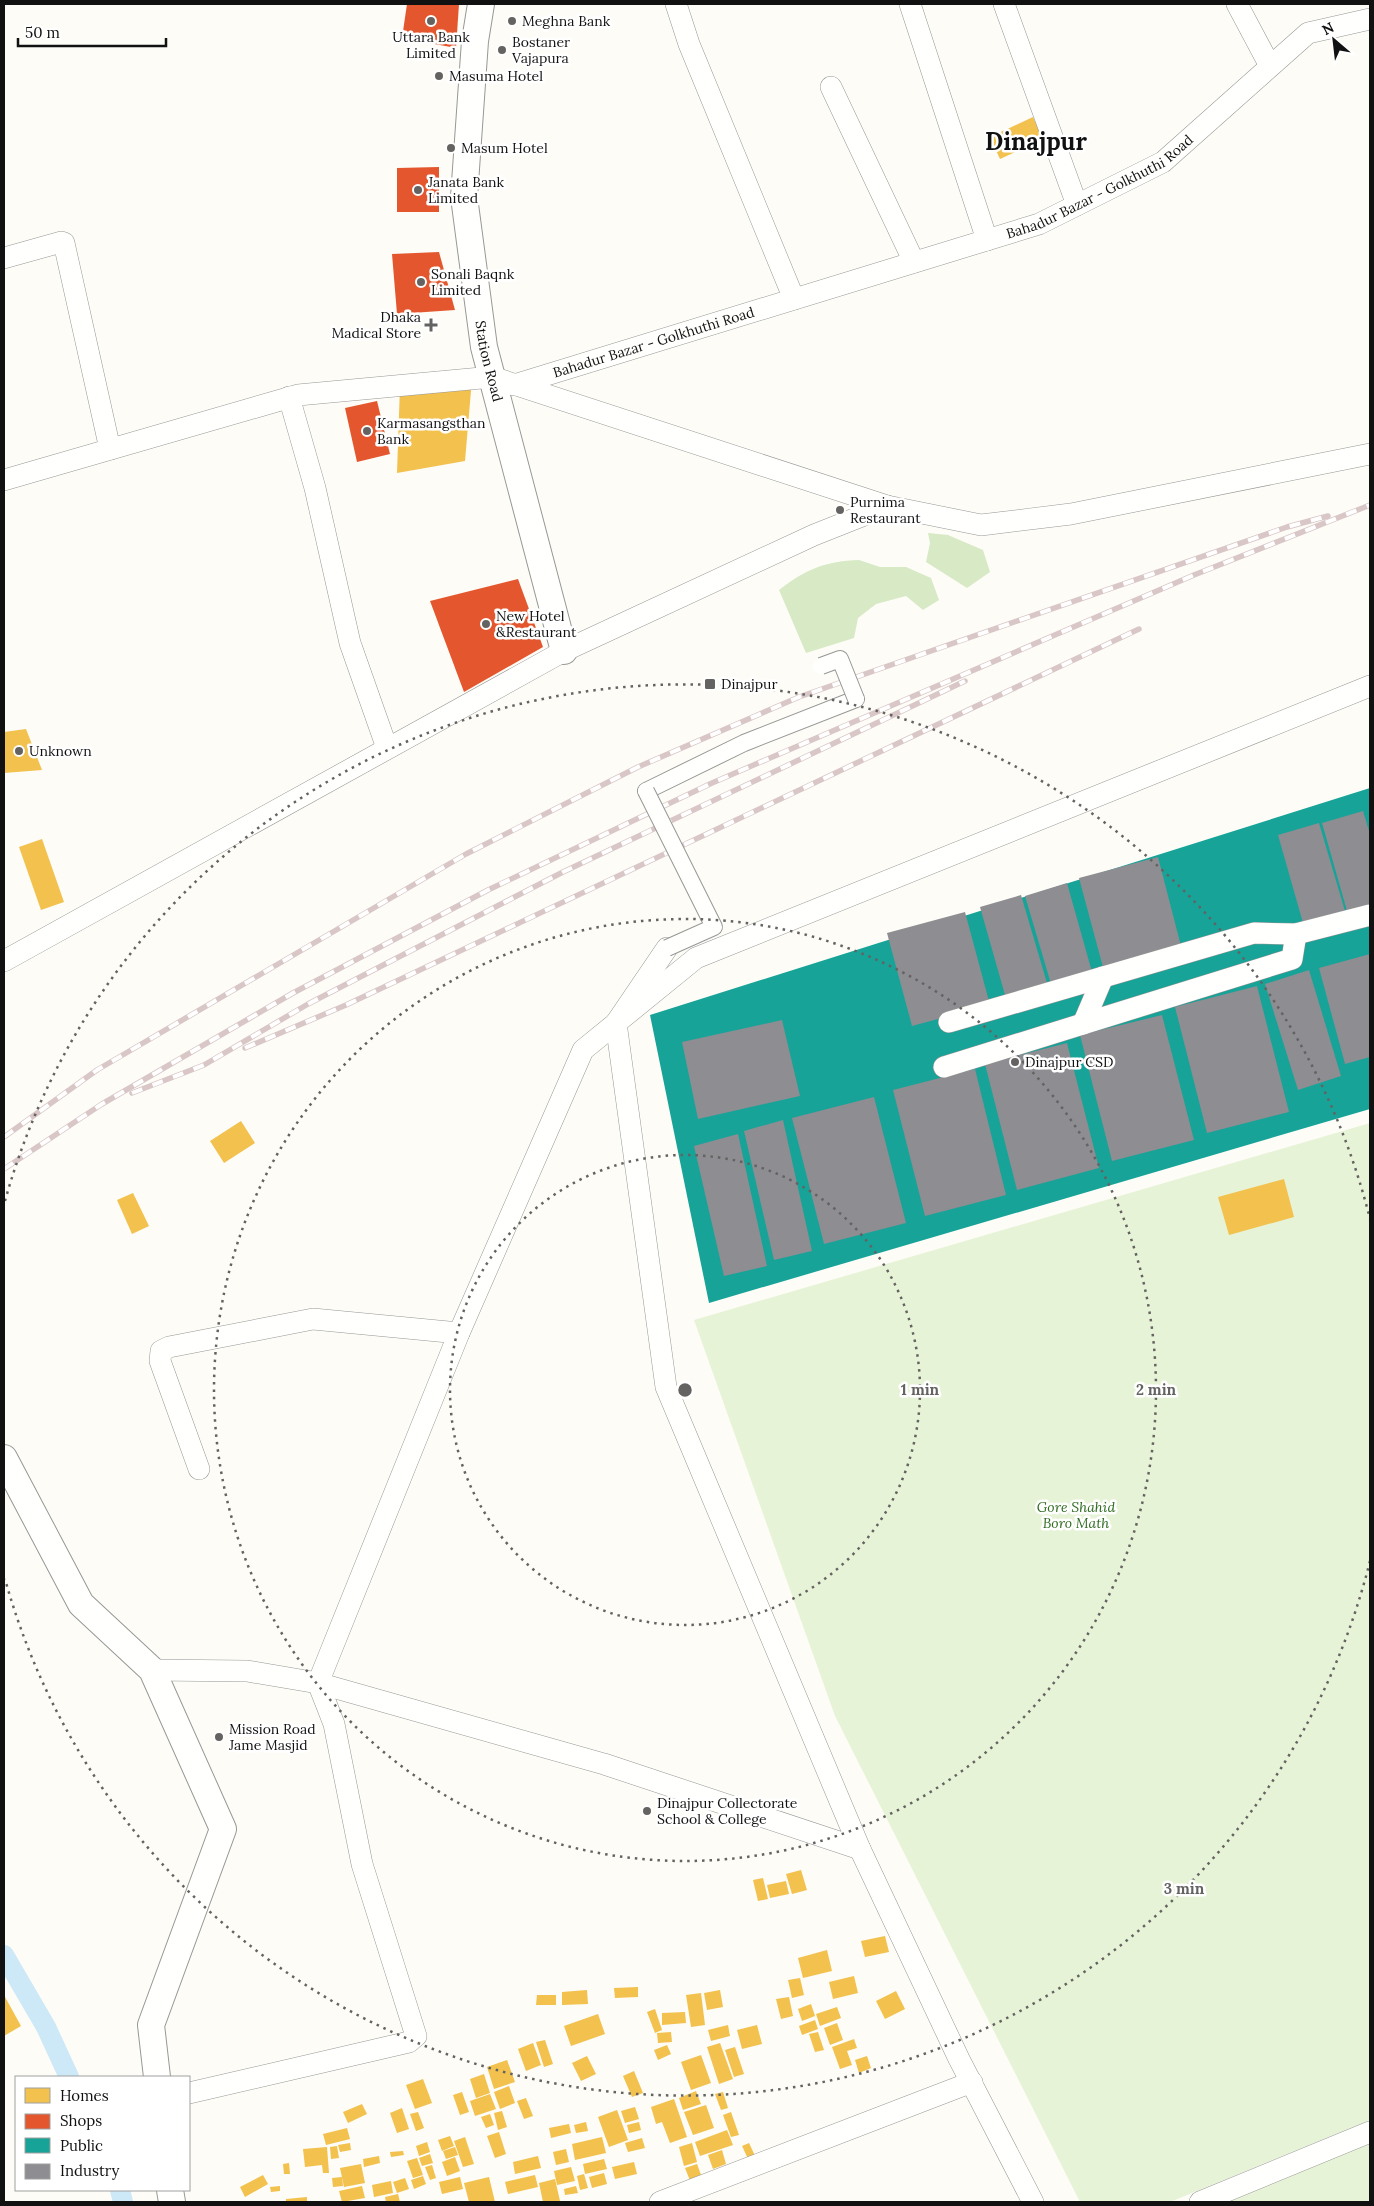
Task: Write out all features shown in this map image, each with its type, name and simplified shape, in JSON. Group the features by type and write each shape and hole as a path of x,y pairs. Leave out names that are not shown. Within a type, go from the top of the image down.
{"street":[{"name":"Station Road","path":"481,4 475,41 464,197 484,347 503,381 564,651"},
{"path":"676,4 689,44 794,299"},
{"path":"910,4 987,240"},
{"path":"1004,4 1076,205"},
{"path":"1237,4 1270,66"},
{"name":"Bahadur Bazar - Golkhuthi Road","path":"503,381 794,299 1039,224 1163,162 1308,33 1370,19"},
{"path":"831,87 914,262"},
{"path":"4,258 61,242 64,243 110,449"},
{"path":"4,480 298,394 503,381 887,506 981,525 1072,514 1370,454"},
{"path":"289,397 315,488 350,643 387,748"},
{"path":"4,961 564,651 814,535 887,506"},
{"path":"821,666 840,659 856,699 744,743 646,791 714,927 667,948 616,1023 666,1387 860,1849 972,2082 1034,2202"},
{"path":"190,2093 409,2042 416,2036 416,2029 362,1864 334,1724 318,1683 459,1333 583,1050 696,958 1370,686"},
{"path":"949,1022 1254,933 1296,934 1370,915"},
{"path":"944,1067 1292,959 1296,934"},
{"path":"1083,1024 1103,977"},
{"path":"199,1469 160,1361 161,1351 169,1347 313,1319 459,1333"},
{"path":"4,1458 81,1604 152,1670 223,1829 151,2025 157,2076"},
{"path":"152,1670 247,1671 318,1683 604,1764 860,1849"},
{"path":"660,2202 972,2082"},
{"path":"1200,2202 1370,2132"}],"green space":[{"path":"928,533 948,535 983,550 990,572 967,588 926,562 930,543"},
{"path":"859,560 880,567 906,567 931,578 939,600 923,610 906,596 876,604 858,618 854,638 806,653 779,590 807,572 826,564"},
{"name":"Gore Shahid Boro Math","path":"1370,1123 1370,2120 1170,2202 1080,2202 835,1716 694,1320"},
{"path":"1370,2143 1370,2202 1220,2202"}],"building: Homes":[{"path":"1033,117 1043,139 1000,159 990,137"},
{"path":"472,379 465,461 397,473 400,386"},
{"name":"Unknown","path":"26,729 42,770 4,773 4,732"},
{"path":"42,839 64,902 41,910 19,847"},
{"path":"241,1121 255,1143 224,1163 210,1141"},
{"path":"1284,1179 1294,1217 1229,1235 1218,1197"},
{"path":"133,1193 149,1226 132,1234 117,1200"},
{"path":"801,1870 807,1890 792,1894 786,1874"},
{"path":"763,1878 768,1899 758,1901 753,1880"},
{"path":"786,1881 789,1894 770,1898 767,1885"},
{"path":"885,1936 889,1952 865,1957 861,1941"},
{"path":"827,1950 832,1971 803,1978 798,1958"},
{"path":"854,1976 858,1993 833,1999 829,1982"},
{"path":"800,1978 804,1995 792,1998 788,1980"},
{"path":"638,1987 638,1997 615,1998 614,1988"},
{"path":"587,1990 588,2004 562,2005 562,1992"},
{"path":"720,1990 723,2007 707,2010 704,1993"},
{"path":"896,1991 905,2009 885,2019 876,2001"},
{"path":"701,1993 705,2025 691,2027 686,1995"},
{"path":"4,1995 21,2026 4,2036"},
{"path":"537,1995 556,1995 556,2005 536,2005"},
{"path":"789,1997 793,2016 781,2019 776,1999"},
{"path":"811,2004 815,2016 802,2021 798,2009"},
{"path":"837,2007 841,2018 820,2026 816,2014"},
{"path":"655,2009 662,2030 655,2033 647,2012"},
{"path":"685,2012 686,2023 662,2025 662,2013"},
{"path":"598,2014 605,2034 571,2046 564,2026"},
{"path":"815,2020 818,2029 802,2035 799,2026"},
{"path":"837,2023 843,2040 830,2045 824,2028"},
{"path":"728,2025 730,2036 711,2041 708,2030"},
{"path":"757,2025 762,2044 742,2049 737,2030"},
{"path":"671,2032 672,2042 658,2043 657,2033"},
{"path":"818,2032 824,2050 815,2052 809,2034"},
{"path":"854,2039 857,2048 847,2051 852,2065 840,2069 832,2047"},
{"path":"545,2040 553,2064 544,2067 536,2042"},
{"path":"533,2043 541,2065 526,2071 518,2049"},
{"path":"720,2043 733,2079 719,2084 707,2047"},
{"path":"667,2045 671,2054 658,2060 654,2050"},
{"path":"735,2047 744,2074 734,2077 725,2050"},
{"path":"701,2055 711,2083 691,2090 681,2062"},
{"path":"587,2056 596,2074 581,2081 572,2063"},
{"path":"867,2056 871,2068 859,2073 855,2060"},
{"path":"507,2060 515,2082 494,2089 487,2067"},
{"path":"634,2071 643,2093 632,2097 623,2076"},
{"path":"484,2074 490,2093 476,2098 470,2079"},
{"path":"423,2079 432,2103 415,2109 406,2085"},
{"path":"509,2086 515,2103 500,2109 494,2092"},
{"path":"696,2091 701,2104 683,2110 679,2098"},
{"path":"462,2092 469,2112 460,2115 453,2095"},
{"path":"723,2092 728,2108 721,2110 715,2094"},
{"path":"490,2094 496,2109 475,2116 470,2101"},
{"path":"526,2098 533,2116 524,2119 517,2101"},
{"path":"674,2099 687,2137 670,2143 662,2122 656,2124 651,2107"},
{"path":"362,2104 367,2114 348,2123 343,2112"},
{"path":"706,2105 714,2128 693,2135 684,2112"},
{"path":"635,2107 639,2119 625,2123 621,2111"},
{"path":"402,2108 409,2129 397,2133 390,2113"},
{"path":"617,2110 628,2140 609,2147 598,2117"},
{"path":"502,2111 507,2127 498,2130 494,2113"},
{"path":"418,2112 424,2128 416,2131 410,2114"},
{"path":"731,2112 739,2135 731,2137 723,2115"},
{"path":"490,2114 494,2125 486,2128 481,2117"},
{"path":"586,2122 588,2131 576,2133 574,2125"},
{"path":"639,2122 641,2130 629,2133 627,2125"},
{"path":"569,2124 571,2133 551,2138 549,2128"},
{"path":"347,2128 350,2139 326,2145 323,2134"},
{"path":"727,2130 733,2145 700,2156 695,2142"},
{"path":"499,2132 506,2154 495,2158 487,2136"},
{"path":"450,2136 454,2146 442,2151 438,2140"},
{"path":"465,2137 474,2164 463,2167 454,2141"},
{"path":"602,2137 606,2153 575,2160 572,2144"},
{"path":"642,2138 645,2148 628,2152 625,2143"},
{"path":"427,2142 430,2152 419,2156 416,2146"},
{"path":"350,2143 351,2150 340,2152 338,2145"},
{"path":"692,2143 697,2162 684,2166 679,2147"},
{"path":"749,2143 757,2160 750,2163 742,2146"},
{"path":"337,2146 339,2158 331,2159 330,2147"},
{"path":"327,2147 329,2173 323,2173 322,2165 305,2167 303,2149"},
{"path":"455,2147 458,2155 446,2159 443,2151"},
{"path":"566,2149 569,2162 556,2165 553,2152"},
{"path":"722,2150 726,2164 713,2169 708,2155"},
{"path":"403,2151 404,2155 391,2157 390,2152"},
{"path":"430,2154 433,2163 422,2166 419,2158"},
{"path":"379,2156 380,2163 364,2167 363,2159"},
{"path":"538,2156 541,2168 515,2174 513,2162"},
{"path":"455,2157 460,2171 447,2176 442,2162"},
{"path":"417,2158 423,2175 413,2178 407,2161"},
{"path":"604,2159 607,2169 585,2174 583,2164"},
{"path":"634,2162 637,2174 615,2179 612,2167"},
{"path":"289,2163 290,2174 284,2174 283,2164"},
{"path":"361,2164 365,2183 344,2187 340,2168"},
{"path":"697,2164 704,2183 693,2188 685,2168"},
{"path":"432,2165 436,2178 430,2180 425,2167"},
{"path":"571,2167 575,2181 557,2185 554,2171"},
{"path":"604,2173 607,2184 592,2188 589,2177"},
{"path":"584,2174 588,2188 580,2190 577,2176"},
{"path":"263,2175 268,2184 245,2197 240,2187"},
{"path":"535,2175 538,2187 508,2194 505,2182"},
{"path":"423,2176 426,2184 414,2189 411,2180"},
{"path":"342,2177 343,2186 333,2187 332,2178"},
{"path":"460,2177 463,2189 442,2194 439,2182"},
{"path":"489,2177 495,2202 469,2202 464,2183"},
{"path":"405,2178 409,2189 397,2193 393,2182"},
{"path":"555,2179 560,2201 543,2202 539,2183"},
{"path":"391,2181 393,2193 374,2197 372,2185"},
{"path":"280,2186 280,2191 271,2192 270,2187"},
{"path":"362,2186 365,2198 342,2202 339,2191"},
{"path":"576,2186 578,2193 565,2195 564,2189"},
{"path":"398,2194 400,2202 386,2202 385,2197"},
{"path":"307,2197 307,2202 286,2202 286,2199"}],"building: Shops":[{"name":"Uttara Bank Limited","path":"407,4 459,4 456,48 402,38"},
{"name":"Janata Bank Limited","path":"439,167 439,212 397,212 397,168"},
{"name":"Sonali Baqnk Limited","path":"439,252 455,310 397,314 392,254"},
{"name":"Karmasangsthan Bank","path":"377,401 390,454 357,462 345,408"},
{"name":"New Hotel &Restaurant","path":"518,579 543,647 464,692 430,601"}],"building: Public":[{"name":"Dinajpur CSD","path":"1370,788 1370,1109 709,1303 650,1015"}],"building: Industry":[{"path":"1363,811 1370,834 1370,904 1347,911 1322,823"},
{"path":"1319,823 1345,911 1303,923 1278,835"},
{"path":"1158,857 1182,950 1104,971 1079,878"},
{"path":"1067,883 1092,972 1051,984 1025,896"},
{"path":"1021,895 1047,983 1005,995 980,907"},
{"path":"965,912 990,1005 912,1026 887,933"},
{"path":"1370,954 1370,1057 1345,1064 1319,968"},
{"path":"1309,970 1341,1076 1298,1090 1265,984"},
{"path":"1257,986 1289,1112 1207,1133 1175,1007"},
{"path":"1162,1015 1194,1140 1112,1161 1080,1035"},
{"path":"782,1020 800,1096 698,1119 682,1042"},
{"path":"1067,1043 1099,1168 1017,1190 985,1064"},
{"path":"975,1069 1006,1195 925,1216 893,1090"},
{"path":"874,1097 906,1223 824,1244 792,1118"},
{"path":"783,1120 812,1251 774,1260 744,1131"},
{"path":"738,1134 767,1266 724,1276 694,1146"}],"waterway":[{"path":"4,1955 46,2027 69,2076"},
{"path":"120,2191 123,2202"}],"railway":[{"path":"4,1169 102,1104 293,993 488,890 712,783 1194,575 1370,505"},
{"path":"4,1137 97,1070 466,854 638,767 799,697 1287,527 1328,516"},
{"path":"245,1048 346,1005 1139,629"},
{"path":"132,1093 204,1065 308,1004 563,872 965,681"}],"place":[{"name":"Uttara Bank Limited","path":"431,21"},
{"name":"Meghna Bank","path":"512,21"},
{"name":"Bostaner Vajapura","path":"502,50"},
{"name":"Masuma Hotel","path":"439,76"},
{"name":"Masum Hotel","path":"451,148"},
{"name":"Janata Bank Limited","path":"418,190"},
{"name":"Sonali Baqnk Limited","path":"421,282"},
{"name":"Dhaka Madical Store","path":"431,325"},
{"name":"Karmasangsthan Bank","path":"367,431"},
{"name":"Purnima Restaurant","path":"840,510"},
{"name":"New Hotel &Restaurant","path":"486,624"},
{"name":"Dinajpur","path":"710,684"},
{"name":"Unknown","path":"19,751"},
{"name":"Dinajpur CSD","path":"1015,1062"},
{"name":"Mission Road Jame Masjid","path":"219,1737"},
{"name":"Dinajpur Collectorate School & College","path":"647,1811"}],"district":[{"name":"Dinajpur","path":"1036,141"}]}
